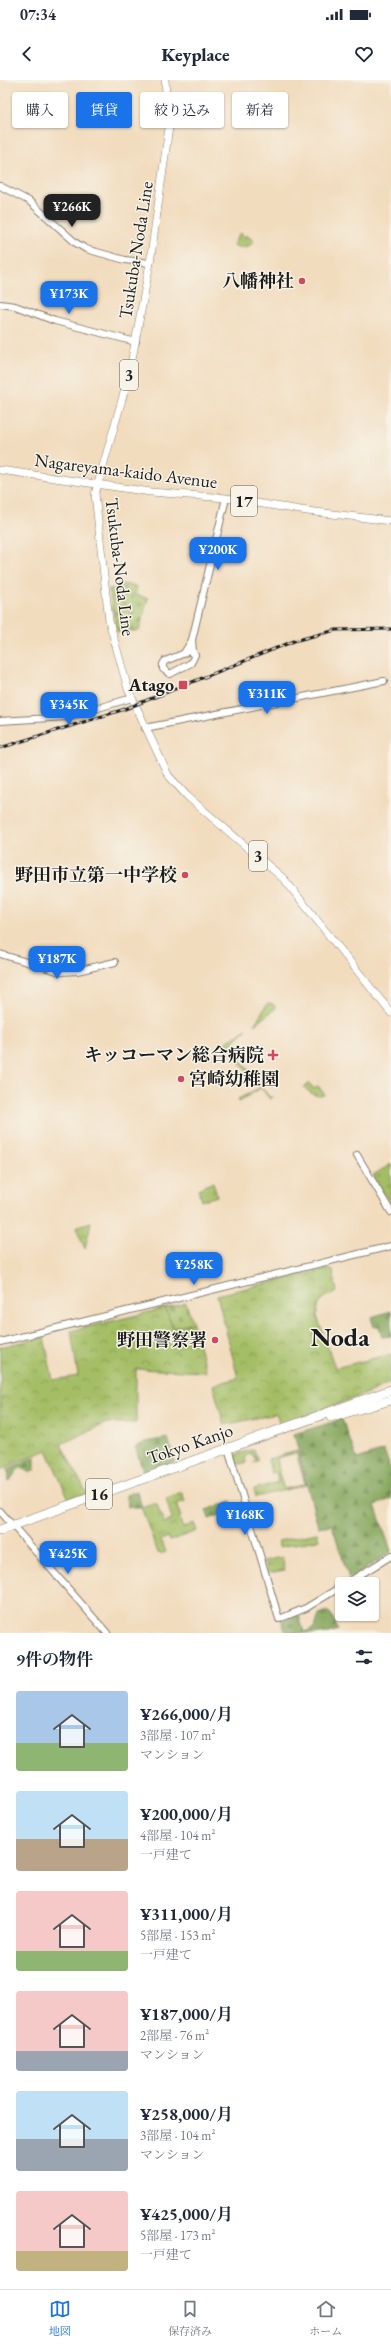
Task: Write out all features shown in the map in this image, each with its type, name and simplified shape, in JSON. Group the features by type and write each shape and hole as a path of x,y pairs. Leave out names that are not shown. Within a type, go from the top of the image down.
{"highway":[{"name":"Tokyo Kanjo","path":"0,1535 16,1527 229,1450 391,1388"},
{"name":"Tokyo Kanjo","path":"229,1450 391,1396"},
{"name":"16","path":"331,1417 391,1400"},
{"name":"Tokyo Kanjo","path":"0,1530 16,1527"}],"main road":[{"name":"Tsukuba-Noda Line","path":"165,80 169,127 150,263 129,375 97,485 95,497 107,607 122,669 132,698 168,776 175,784 284,879 391,1013"},
{"name":"Nagareyama-kaido Avenue","path":"0,470 97,485 151,492 226,498 307,512 391,521"}],"street":[{"path":"0,186 29,201 76,243 86,249 125,260 150,263"},
{"path":"0,304 15,306 54,321 136,342"},
{"path":"184,653 192,640 226,498"},
{"path":"192,640 193,652 195,655 191,663 170,674 163,669 163,664 166,661 184,653 193,652"},
{"path":"145,728 219,715 384,681"},
{"path":"0,721 67,717 132,698"},
{"path":"218,707 219,715"},
{"path":"0,954 60,972 77,971 115,962"},
{"path":"357,1156 391,1212"},
{"path":"0,1342 391,1246"},
{"path":"229,1450 279,1619 306,1608 335,1590"},
{"path":"0,1511 16,1527 106,1633"},
{"path":"356,1577 391,1556"}],"green space":[{"path":"240,233 245,237 246,235 254,241 245,248 233,245"},
{"path":"119,583 137,587 135,595 148,598 139,631 117,632 109,589 119,588"},
{"path":"272,1003 276,1008 254,1025 267,1004"},
{"path":"247,1029 232,1043 234,1047 232,1049 270,1098 272,1096 270,1099 261,1088 239,1101 238,1099 261,1087 223,1044"},
{"path":"309,1083 314,1089 318,1086 325,1095 316,1095 308,1091 304,1087"},
{"path":"391,1164 391,1205 373,1175"},
{"path":"213,1182 217,1196 202,1201 198,1189"},
{"path":"91,1222 85,1249 76,1228 77,1226"},
{"path":"328,1269 333,1271 337,1292 328,1295 322,1300 318,1306 317,1316 335,1368 391,1354 391,1382 368,1393 280,1425 276,1414 224,1425 213,1385 238,1378 217,1295"},
{"path":"186,1303 193,1323 172,1328 166,1308"},
{"path":"166,1308 172,1328 193,1323 206,1372 136,1369 136,1423 107,1423 61,1444 87,1494 69,1500 47,1450 0,1470 0,1347 44,1337 53,1380 78,1376 71,1331"},
{"path":"391,1311 391,1336 382,1337 379,1326 374,1327 371,1317"},
{"path":"342,1419 357,1459 384,1450 391,1471 391,1499 375,1505 391,1551 389,1554 352,1577 348,1577 332,1525 318,1527 294,1434"},
{"path":"168,1438 175,1462 144,1473 135,1447 146,1442"},
{"path":"254,1449 258,1461 253,1462 256,1460 251,1453 245,1456 246,1463 236,1464 235,1459 237,1454"},
{"path":"297,1451 306,1485 256,1497 254,1489 278,1482 276,1472 271,1473 268,1459","holes":["296,1453 305,1484 284,1489 280,1477 277,1458"]},
{"path":"35,1457 35,1470 29,1473 24,1468 18,1469 9,1482 8,1469"},
{"path":"137,1491 142,1507 127,1507 126,1495"},
{"path":"182,1492 185,1501 176,1504 181,1517 179,1518 183,1528 194,1523 197,1531 170,1541 168,1537 161,1540 166,1552 161,1554 158,1553 141,1507 156,1502 164,1523 172,1520 166,1498"},
{"path":"231,1501 234,1511 209,1519 206,1510"},
{"path":"317,1533 319,1539 317,1540 279,1547 278,1541"},
{"path":"282,1557 285,1570 268,1573 264,1561"},
{"path":"327,1611 331,1614 338,1630 328,1633 285,1633 282,1621 299,1615 304,1632 315,1628 319,1614"}],"railway":[{"path":"0,748 125,709 294,641 336,630 391,629"}],"place":[{"name":"八幡神社","path":"302,281"},
{"name":"Atago","path":"183,685"},
{"name":"野田市立第一中学校","path":"185,875"},
{"name":"キッコーマン総合病院","path":"273,1055"},
{"name":"宮崎幼稚園","path":"181,1079"},
{"name":"野田警察署","path":"215,1340"}],"district":[{"name":"Noda","path":"340,1337"}]}
